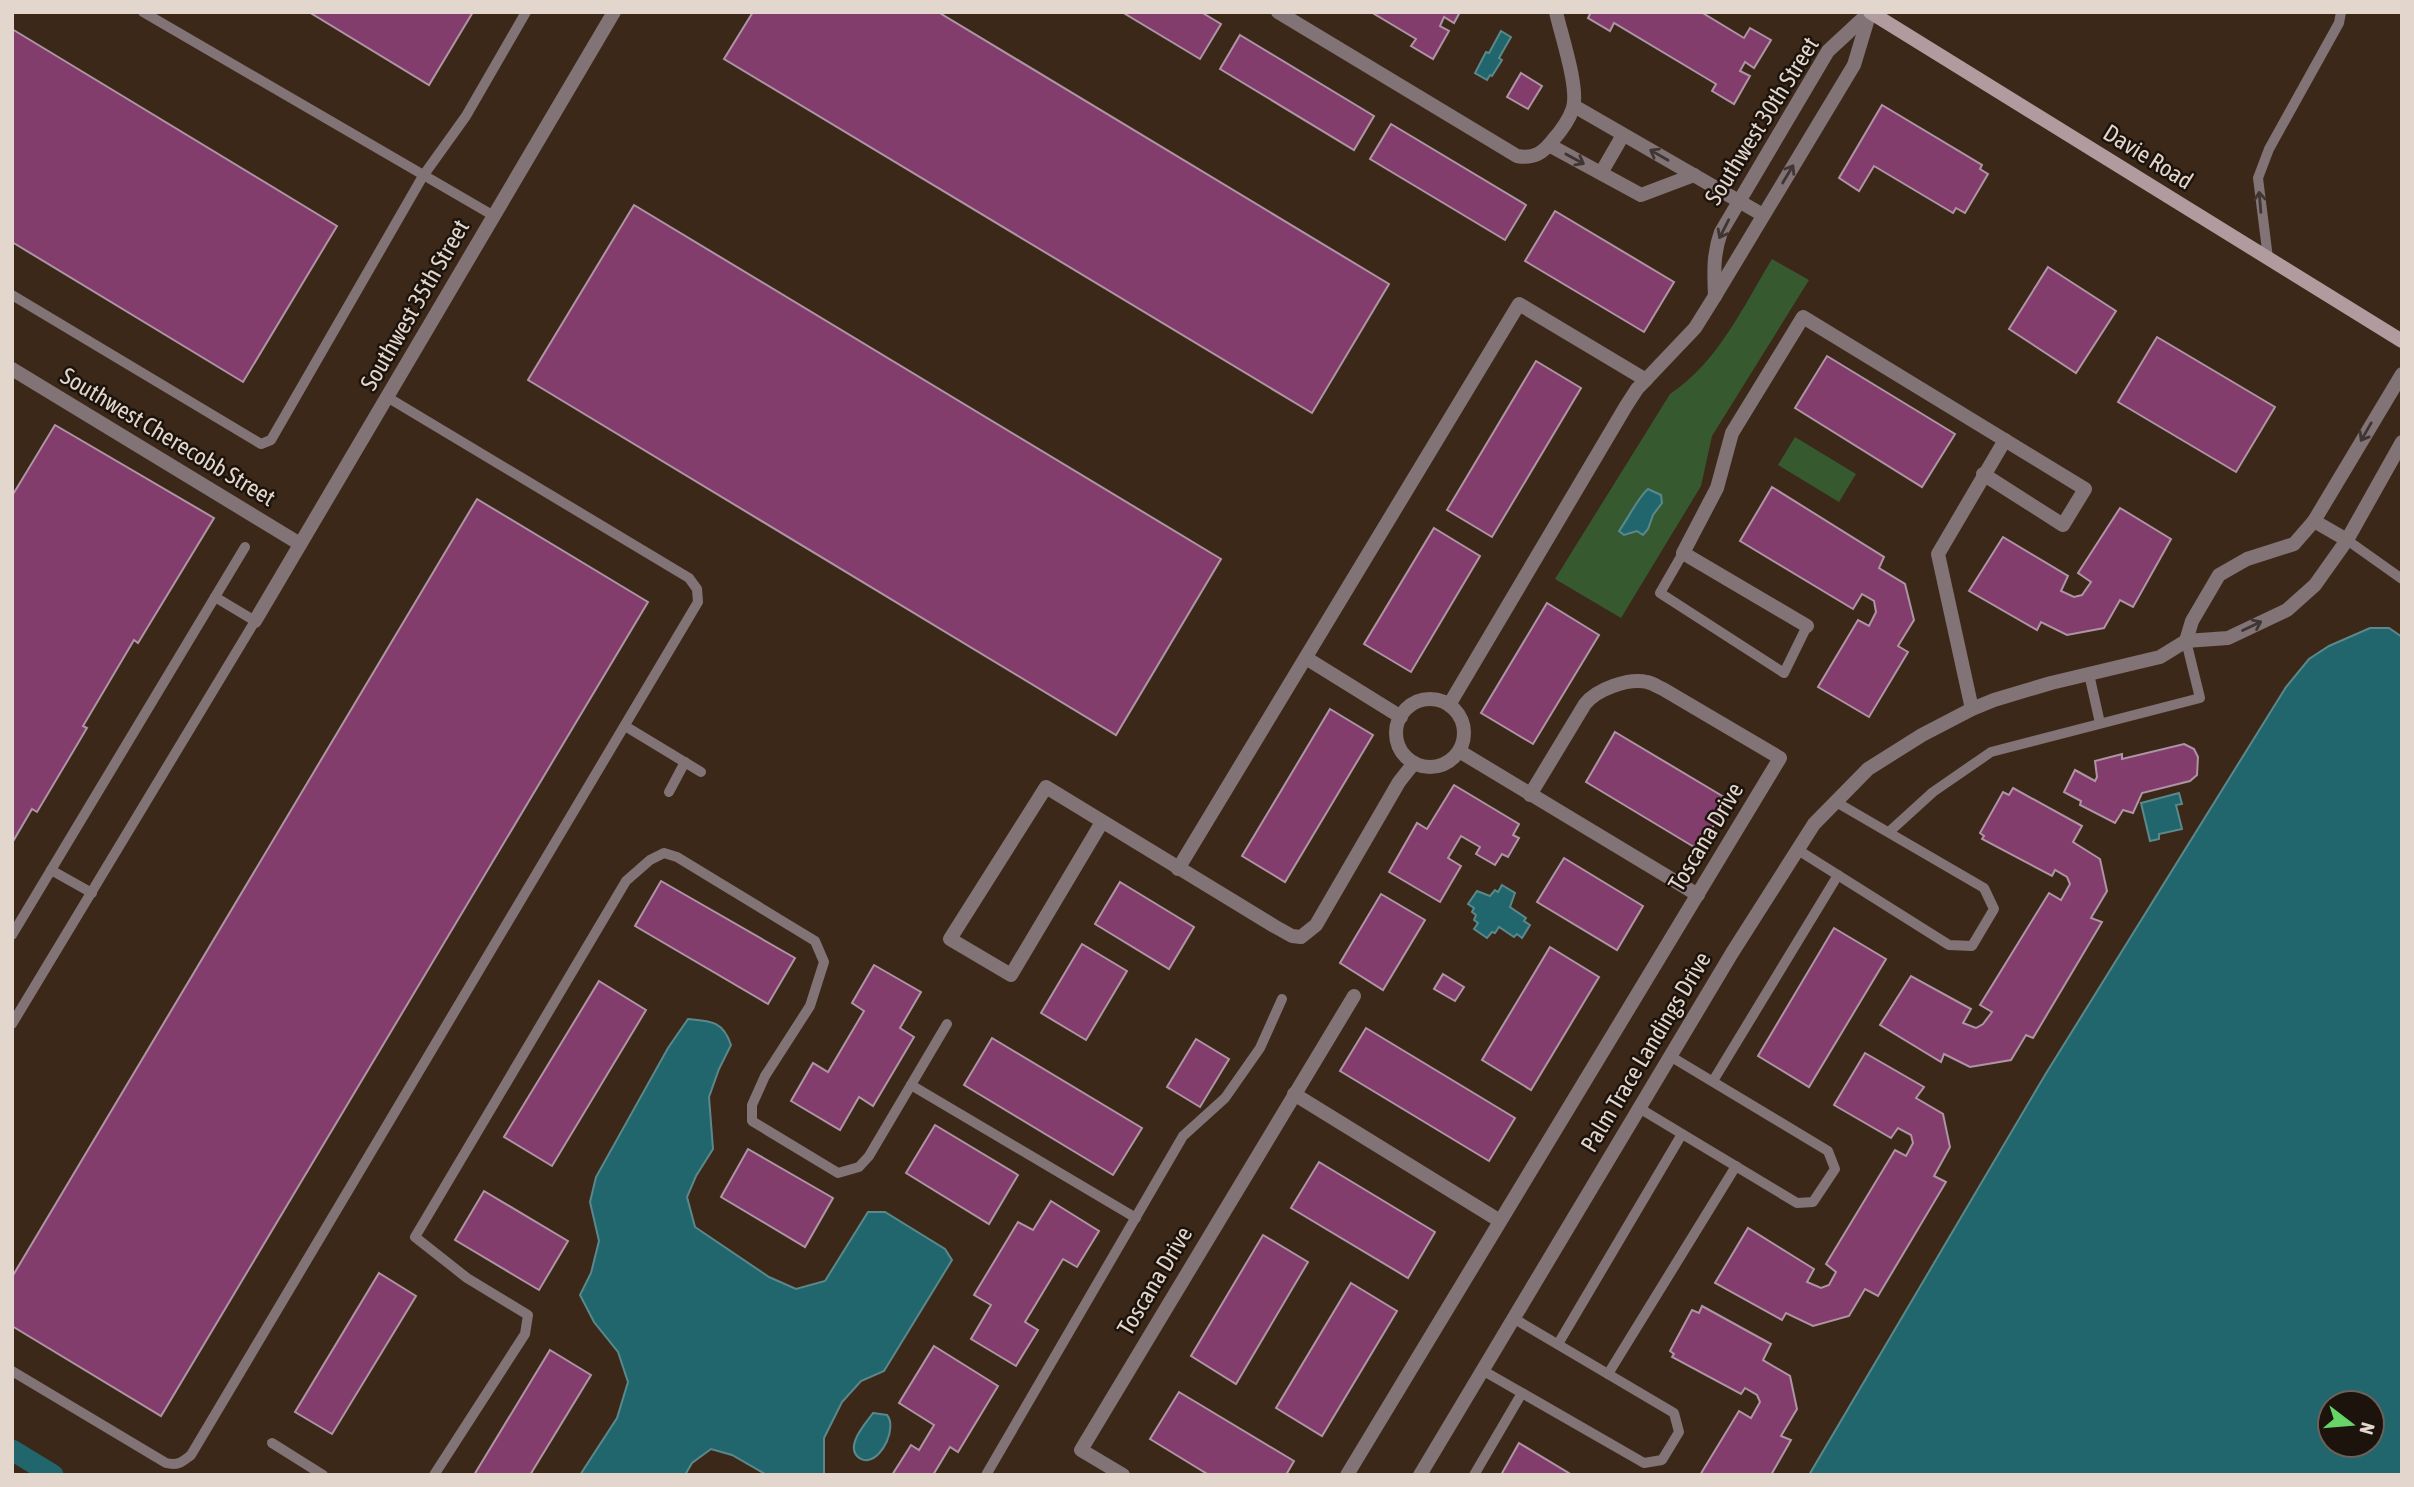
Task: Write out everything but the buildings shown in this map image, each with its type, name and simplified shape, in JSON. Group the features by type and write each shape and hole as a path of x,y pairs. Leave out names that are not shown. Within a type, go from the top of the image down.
{"main road":[{"name":"Davie Road","path":"1870,12 2402,341"}],"street":[{"name":"Southwest 35th Street","path":"255,621 614,12"},
{"path":"1278,12 1517,156 1530,158 1549,145 1561,131 1574,106 1574,88 1556,12"},
{"name":"Southwest 30th Street","path":"1715,296 1713,262 1721,232 1828,51 1870,12"},
{"name":"Southwest 30th Street","path":"1449,705 1626,406 1646,380 1695,328 1715,296 1854,65 1870,12"},
{"path":"1574,106 1763,215"},
{"path":"1601,173 1623,135"},
{"path":"1549,145 1641,195 1694,175"},
{"path":"1178,869 1519,304 1646,380"},
{"path":"1807,626 1683,553 1717,488 1732,433 1803,317 2085,489 2063,524 1983,474"},
{"name":"Southwest Cherecobb Street","path":"12,369 300,544"},
{"path":"2186,641 2192,621 2219,575 2247,559 2294,544 2314,522 2402,374"},
{"path":"1972,709 1938,554 2005,440"},
{"name":"Palm Trace Landings Drive","path":"1420,1475 1670,1056 1814,824 1868,769 1922,735 1972,709 1994,700 2160,657 2186,641 2228,638 2287,610 2315,585 2347,540 2402,442"},
{"path":"2314,522 2347,540"},
{"path":"1306,658 1401,717"},
{"name":"Toscana Drive","path":"1347,1475 1780,758 1663,689 1647,682 1635,682 1592,694 1530,794"},
{"path":"1429,699 1449,705 1464,726 1464,739 1451,761 1426,767 1405,757 1396,737 1397,725 1408,707 1429,699"},
{"path":"1459,751 1698,895"},
{"path":"1102,822 1011,975 950,939 1045,787 1292,936 1301,937 1316,925 1399,782 1414,763"},
{"name":"Toscana Drive","path":"1123,1475 1081,1450 1354,996"},
{"path":"1294,1094 1500,1221"}],"lane":[{"path":"143,12 494,216"},
{"path":"12,295 261,444 271,440 423,176 466,116 526,12"},
{"path":"2268,258 2258,178 2269,149 2339,23 2341,12"},
{"path":"12,1371 166,1463 181,1463 191,1455 698,602 697,589 688,578 387,397"},
{"path":"2347,540 2402,579"},
{"path":"12,934 245,547"},
{"path":"1683,553 1660,593 1784,673 1807,626"},
{"path":"12,1024 255,621 215,597"},
{"path":"1889,832 1933,792 1991,752 2200,698 2186,641"},
{"path":"2089,674 2100,723"},
{"path":"625,726 701,772"},
{"path":"668,792 685,762"},
{"path":"1798,850 1949,945 1972,946 1994,909 1984,888 1836,802"},
{"path":"434,1475 525,1334 528,1315 467,1278 415,1237 626,881 650,860 664,853 677,857 815,941 824,962 810,1006 765,1076 752,1105 752,1121 838,1173 859,1167 869,1156 947,1024"},
{"path":"51,870 92,893"},
{"path":"1713,1081 1838,875"},
{"path":"986,1475 1183,1136 1225,1098 1260,1048 1282,999"},
{"path":"1639,1108 1797,1203 1813,1202 1835,1169 1828,1151 1670,1056"},
{"path":"911,1085 1136,1218"},
{"path":"1558,1344 1682,1134"},
{"path":"1608,1374 1736,1166"},
{"path":"1482,1370 1644,1463 1662,1460 1679,1432 1674,1413 1513,1318"},
{"path":"1474,1475 1522,1394"},
{"path":"272,1443 323,1475"}],"green space":[{"path":"1772,259 1809,280 1712,436 1701,486 1621,618 1555,579 1670,394 1687,381 1716,350"},
{"path":"1795,437 1856,474 1839,502 1778,465"}],"water":[{"path":"1501,31 1511,37 1499,58 1502,60 1487,80 1475,73"},
{"path":"1648,489 1661,495 1662,503 1643,535 1637,531 1624,535 1619,531"},
{"path":"2370,628 2389,628 2402,637 2402,1475 1809,1475 2045,1075 2286,687 2309,659 2329,646"},
{"path":"2179,793 2182,804 2176,805 2182,829 2159,834 2159,839 2150,841 2141,803"},
{"path":"1502,885 1515,893 1510,907 1526,918 1524,921 1530,925 1522,938 1517,934 1514,937 1499,927 1487,938 1474,929 1478,923 1474,920 1474,908 1468,904 1477,891 1490,896 1495,890 1498,892"},
{"path":"688,1019 720,1027 731,1045 709,1097 713,1149 687,1197 695,1227 769,1277 796,1289 825,1281 868,1212 885,1212 945,1249 952,1260 884,1371 861,1381 842,1402 824,1438 824,1475 767,1475 732,1455 711,1449 692,1463 685,1475 580,1475 617,1418 628,1382 618,1352 594,1322 580,1295 591,1273 599,1241 590,1202 596,1177 668,1048"},
{"path":"873,1413 887,1415 890,1420 889,1434 879,1454 864,1460 855,1452 855,1440"}],"waterway":[{"path":"12,1450 53,1475"}]}
